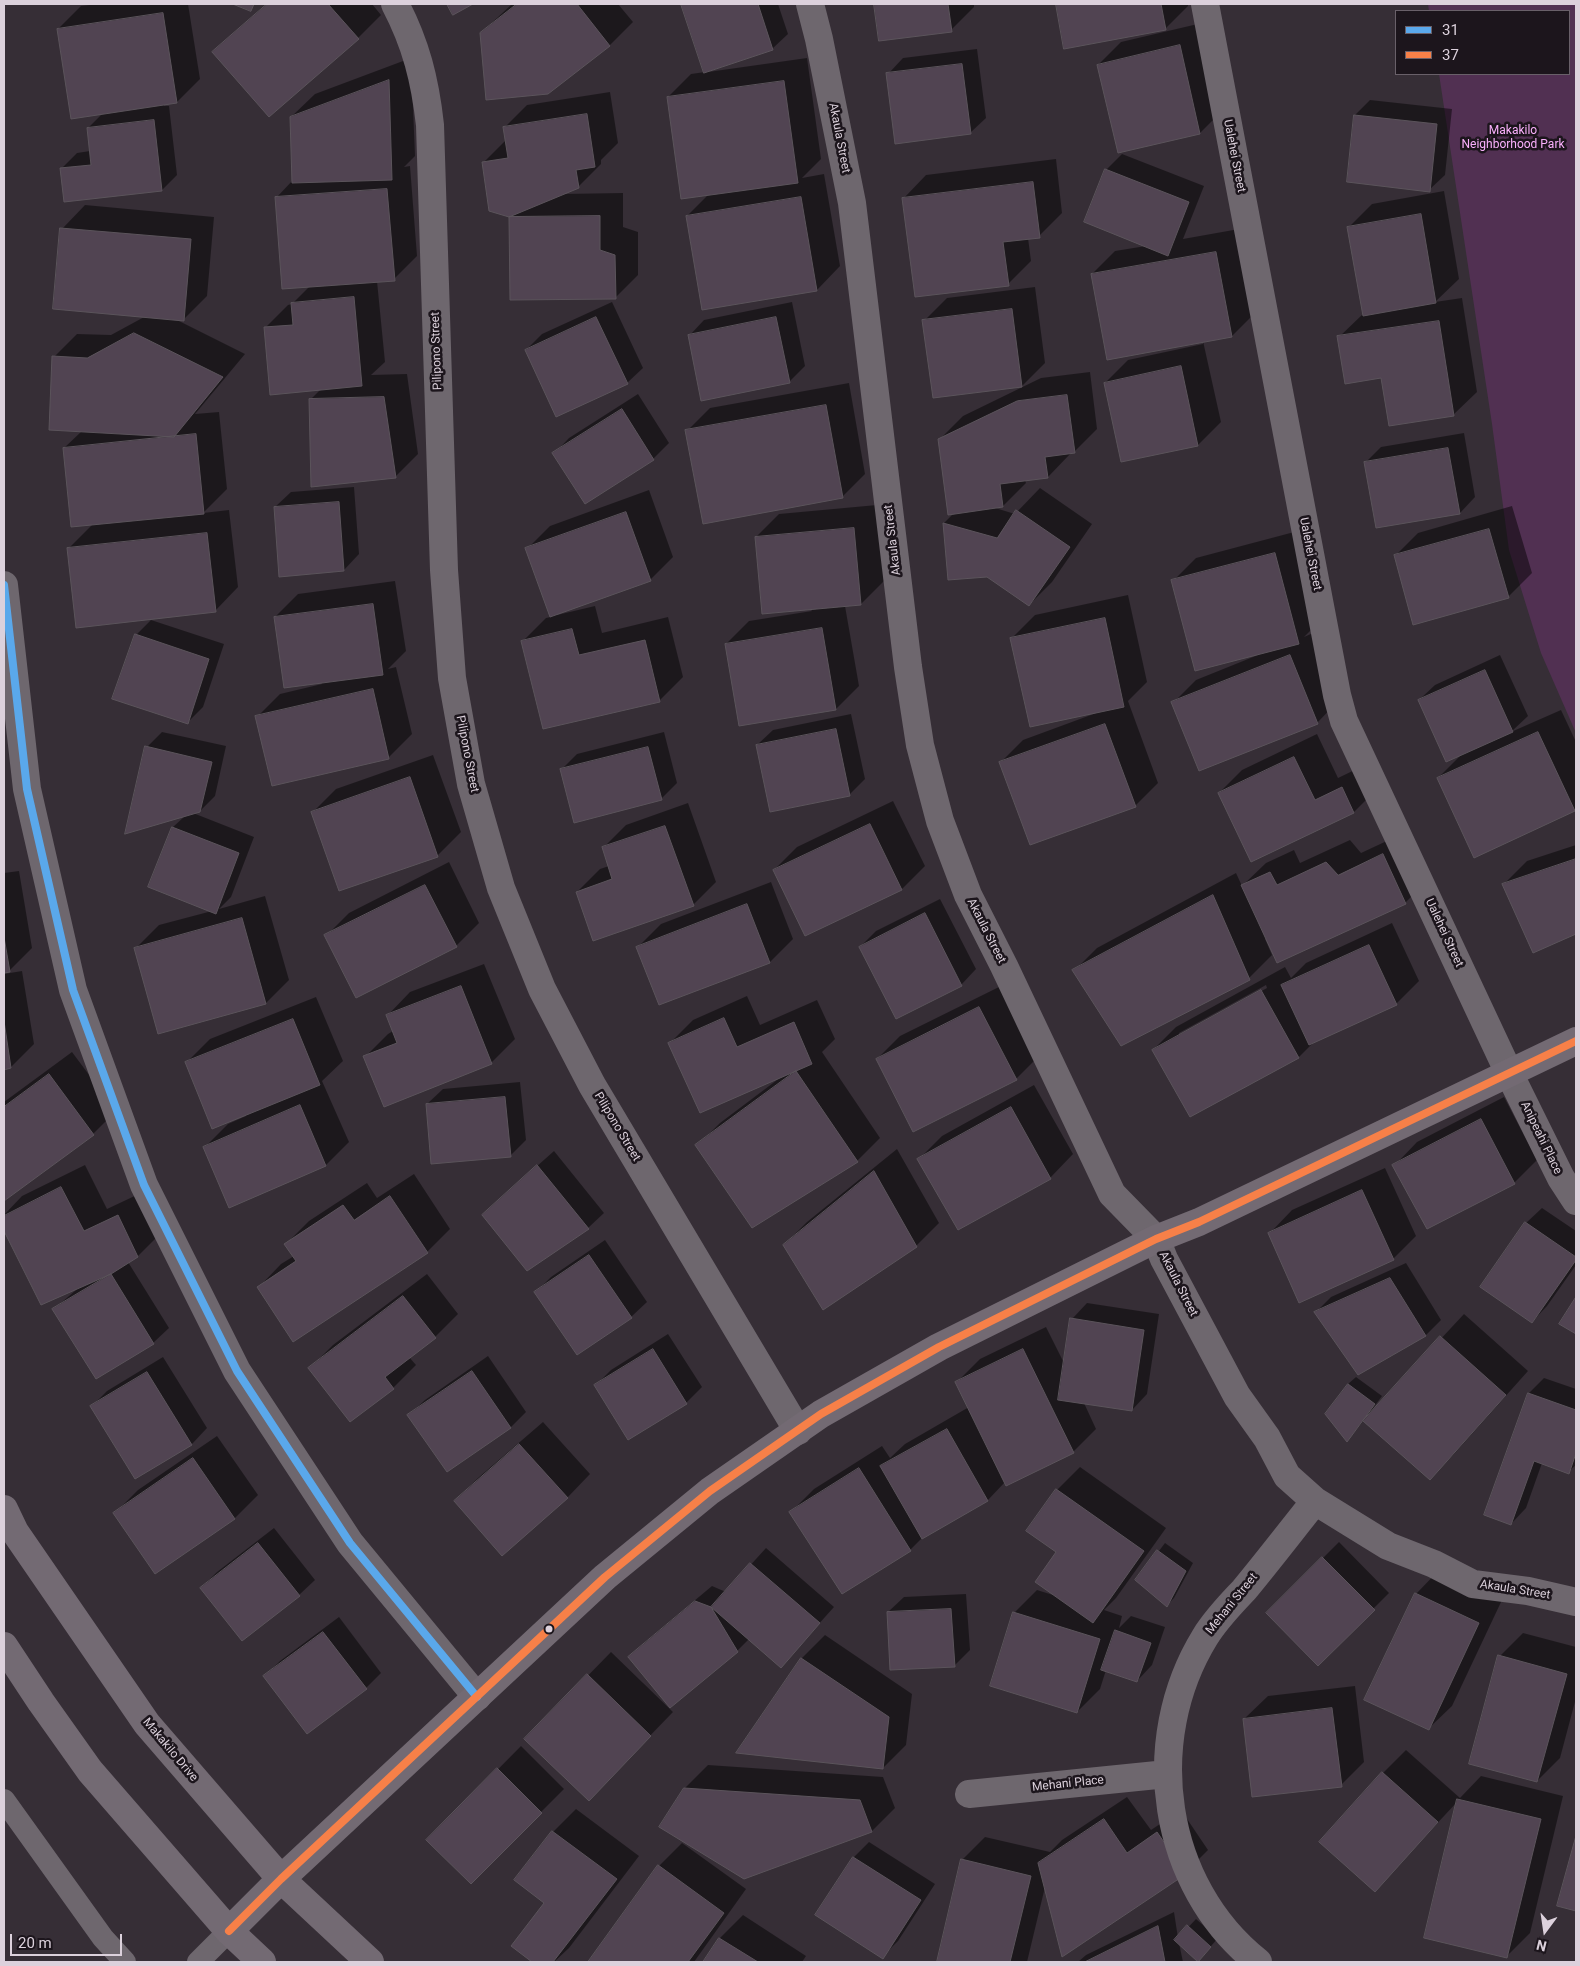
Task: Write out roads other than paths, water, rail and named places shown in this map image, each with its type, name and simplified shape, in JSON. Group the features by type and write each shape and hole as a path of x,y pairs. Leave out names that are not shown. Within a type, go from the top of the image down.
{"street":[{"name":"Pilipono Street","path":"395,4 406,25 418,58 426,91 430,125 444,570 452,678 471,784 501,888 542,989 592,1084 798,1430"},
{"name":"Akaula Street","path":"810,4 819,39 852,203 908,667 920,745 940,821 968,895 1004,966 1112,1194 1156,1239 1164,1259 1237,1396 1267,1438 1287,1476 1315,1501 1388,1546 1434,1564 1473,1584 1528,1591 1576,1602"},
{"name":"Ualehei Street","path":"1205,4 1339,704 1354,746 1367,769 1509,1073"},
{"path":"4,585 26,789 71,981 144,1185 237,1370 350,1543 476,1698"},
{"path":"229,1931 280,1879 605,1577 710,1490 821,1414 939,1347 1156,1239 1198,1222 1576,1041"},
{"name":"Anipeahi Place","path":"1509,1073 1561,1178 1576,1202"},
{"name":"Mehani Street","path":"1258,1962 1230,1936 1212,1912 1196,1887 1184,1860 1174,1832 1167,1774 1168,1745 1172,1716 1180,1688 1206,1636 1223,1612 1315,1501"},
{"name":"Makakilo Drive","path":"4,1510 21,1540 146,1724 280,1879 370,1962"},
{"path":"4,1646 41,1702 90,1770 229,1931 262,1962"},
{"name":"Mehani Place","path":"969,1794 1167,1774"}],"lane":[{"path":"4,1800 103,1938 125,1962"},
{"path":"198,1962 229,1931"}],"park label":[{"name":"Makakilo Neighborhood Park","path":"1513,138"}]}
